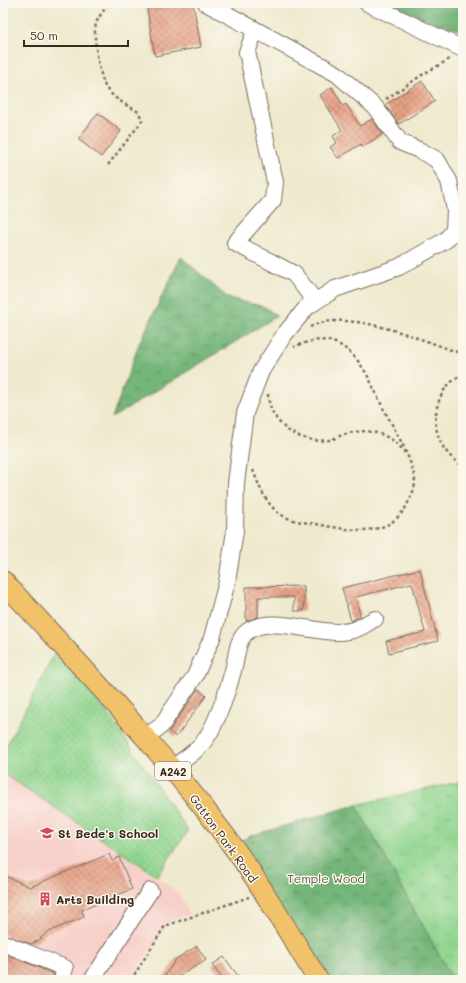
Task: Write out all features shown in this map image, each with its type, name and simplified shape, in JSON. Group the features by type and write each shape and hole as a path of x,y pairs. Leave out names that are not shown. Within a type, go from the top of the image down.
{"main road":[{"name":"Gatton Park Road","path":"3,581 144,738 199,802 235,850 318,980"}],"lane":[{"path":"144,738 162,726 195,676 212,638 228,582 235,530 236,483 245,413 261,371 284,335 307,307 315,301 335,289 399,267 446,240 454,230 455,210 449,181 437,160 400,142 375,107 336,74 206,3"},
{"path":"367,3 459,53"},
{"path":"255,31 247,52 276,182 273,200 235,242 294,274 315,301"},
{"path":"171,769 196,749 207,737 223,702 234,666 237,648 248,631 267,625 335,631 353,630 375,619"},
{"path":"92,980 150,891"},
{"path":"3,942 65,968 62,980"}],"path":[{"path":"108,165 142,121 139,112 120,101 106,88 100,67 94,44 95,24 109,3"},
{"path":"454,3 463,11"},
{"path":"375,107 425,73 459,53"},
{"path":"304,331 317,324 330,321 354,321 400,333 463,354"},
{"path":"251,465 265,497 274,509 290,519 353,531 373,530 386,527 402,513 412,495 415,484 414,474 362,366 350,352 336,343 312,339 290,349"},
{"path":"463,372 451,382 442,394 436,408 435,423 438,438 445,451 456,462 463,466"},
{"path":"268,391 272,411 279,424 303,439 330,440 362,431 377,432 398,443 405,453"},
{"path":"131,980 165,926 262,892"}],"shaded area":[{"name":"St Bede's School","path":"3,773 178,892 189,914 171,920 130,980 3,980"}],"green space":[{"path":"384,3 463,3 463,32"},
{"path":"181,257 228,298 265,307 277,316 112,418 139,344"},
{"path":"60,643 188,831 157,876 3,773 3,752"},
{"path":"463,781 463,980 453,980 356,805"},
{"name":"Temple Wood","path":"356,805 453,980 318,980 231,845 253,835"}],"building":[{"path":"179,3 193,3 201,47 155,56 147,9"},
{"path":"422,81 435,101 399,124 385,105"},
{"path":"332,87 343,106 346,104 360,126 372,119 383,134 362,147 361,144 338,158 330,147 337,143 333,136 342,130 320,95"},
{"path":"98,113 121,131 101,157 78,139"},
{"path":"420,569 438,641 389,653 386,641 425,632 412,583 356,597 360,616 351,621 342,588"},
{"path":"304,586 304,611 294,611 294,597 258,597 258,617 246,621 246,587"},
{"path":"198,689 206,696 176,737 169,731"},
{"name":"Arts Building","path":"109,854 112,861 119,857 132,889 82,910 84,917 46,933 38,941 31,944 3,934 3,875 30,887"},
{"path":"197,946 206,960 173,980 162,980 176,959"},
{"path":"3,953 54,974 53,980 3,980"},
{"path":"224,957 241,980 223,980 212,965"}],"place":[{"name":"St Bede's School","path":"47,833"},
{"name":"Arts Building","path":"45,899"}]}
